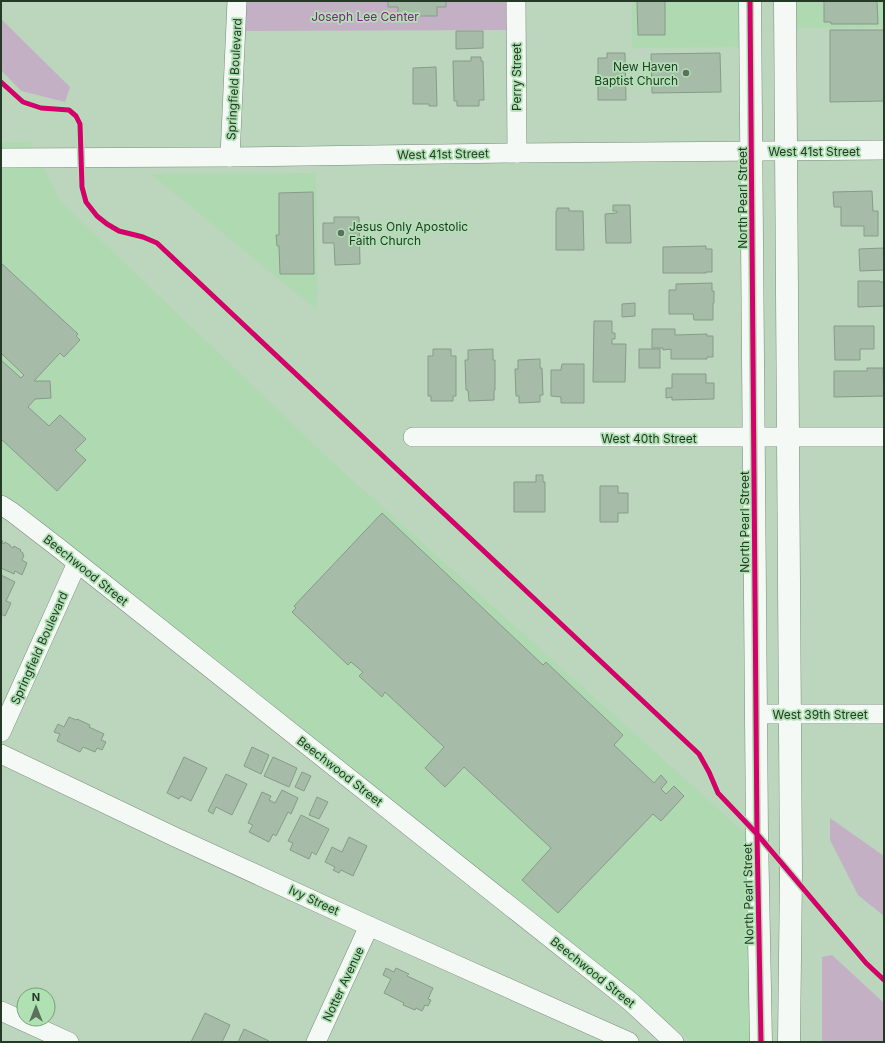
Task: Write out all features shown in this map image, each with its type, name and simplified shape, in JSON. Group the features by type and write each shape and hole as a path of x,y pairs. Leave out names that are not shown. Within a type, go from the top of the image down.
{"street":[{"name":"Springfield Boulevard","path":"230,158 237,1"},
{"name":"Perry Street","path":"516,1 517,153"},
{"name":"North Pearl Street","path":"750,1 756,834 761,1042"},
{"path":"785,1 791,874 789,1042"},
{"name":"West 41st Street","path":"1,158 230,158 517,153 884,150"},
{"name":"West 40th Street","path":"413,437 884,437"},
{"name":"Beechwood Street","path":"1,505 77,563 631,1002 674,1042"},
{"name":"Springfield Boulevard","path":"1,732 77,563"},
{"name":"West 39th Street","path":"756,714 884,714"},
{"name":"Ivy Street","path":"1,754 175,837 369,926 629,1042"},
{"name":"Notter Avenue","path":"316,1042 369,926"},
{"path":"1,1011 69,1042"}],"shaded area":[{"path":"632,1 739,1 740,47 632,48"},
{"path":"797,1 884,1 884,27 797,28"},
{"path":"1,142 30,142 60,201 330,460 746,834 752,1042 693,1042 177,629 1,492"},
{"path":"316,173 317,310 151,174"}],"green space":[{"name":"Joseph Lee Center","path":"245,1 506,1 507,30 245,31"},
{"path":"1,19 70,87 65,102 21,91 1,70"},
{"path":"830,818 884,856 884,916 858,895 830,840"},
{"path":"832,955 884,1003 884,1042 822,1042 822,957"}],"building":[{"path":"388,1 446,1 446,7 437,7 437,16 398,16 398,7 388,7"},
{"path":"637,1 665,1 665,35 638,35"},
{"path":"824,1 877,1 878,24 831,24 831,22 824,22"},
{"path":"830,30 884,30 884,101 830,102"},
{"path":"456,31 483,31 483,48 456,49"},
{"path":"607,53 625,53 626,100 598,100 598,58 607,58"},
{"name":"New Haven Baptist Church","path":"720,53 721,92 652,93 651,54"},
{"path":"471,57 481,57 481,61 483,61 484,100 479,100 479,106 457,106 457,101 454,101 453,61 471,61"},
{"path":"436,67 437,106 429,106 429,104 413,104 413,68"},
{"path":"872,191 873,211 878,211 878,236 864,236 864,226 841,226 841,207 834,207 833,192"},
{"path":"313,192 314,274 280,274 279,246 277,246 276,235 279,235 279,193"},
{"path":"613,205 630,205 631,243 606,243 605,214 617,213 617,211 613,211"},
{"path":"557,208 569,208 569,211 583,211 584,250 556,250"},
{"name":"Jesus Only Apostolic Faith Church","path":"334,217 359,217 360,264 335,265 334,243 323,243 323,223 334,223"},
{"path":"706,246 706,249 712,249 712,272 663,273 663,247"},
{"path":"884,248 884,270 860,271 859,249"},
{"path":"1,263 78,334 76,336 80,340 64,357 60,353 34,381 50,381 51,398 35,399 28,407 49,426 60,415 86,439 75,450 86,460 57,491 1,439 1,360 21,378 24,375 1,353"},
{"path":"858,281 884,282 884,306 858,307"},
{"path":"712,283 712,291 714,291 713,320 694,320 693,314 669,314 669,290 676,290 676,284"},
{"path":"635,303 635,316 622,317 622,304"},
{"path":"594,321 612,321 612,333 615,333 615,339 612,339 612,344 626,344 625,382 593,382"},
{"path":"834,326 874,326 874,349 860,349 860,360 835,360"},
{"path":"652,329 675,329 675,335 707,334 707,336 713,336 713,357 707,357 707,359 671,359 671,349 663,350 663,348 652,348"},
{"path":"433,349 451,349 451,356 456,356 456,396 453,396 453,401 431,401 431,396 428,396 428,356 433,356"},
{"path":"493,349 493,360 495,360 494,400 469,401 468,390 466,390 465,360 468,360 468,350"},
{"path":"639,349 660,349 660,368 639,368"},
{"path":"540,359 540,368 542,368 543,395 540,395 540,402 519,403 519,396 516,396 515,369 518,369 518,360"},
{"path":"562,364 584,364 584,403 561,403 561,397 551,396 551,370 561,370"},
{"path":"867,368 883,368 884,396 834,397 834,371 867,371"},
{"path":"672,374 706,374 706,383 714,383 714,399 672,400 672,397 666,398 666,388 672,388"},
{"path":"536,475 543,475 543,482 545,482 545,512 514,512 514,482 536,482"},
{"path":"600,486 618,486 618,493 628,493 628,513 618,513 618,522 600,522"},
{"path":"382,513 543,665 546,662 623,735 614,745 654,783 661,775 667,782 661,789 666,794 674,786 684,796 661,821 653,814 558,913 522,880 551,848 464,767 445,787 425,768 444,747 385,692 382,697 359,676 363,672 351,662 348,665 292,612 296,608 294,606"},
{"path":"1,541 3,541 2,543 4,544 5,542 13,548 14,546 23,553 24,555 22,560 27,563 22,575 15,571 14,574 1,568"},
{"path":"1,575 15,582 6,601 11,603 5,616 1,614"},
{"path":"69,717 90,725 89,727 104,734 101,740 106,742 102,750 97,748 95,752 83,747 80,752 57,741 60,734 54,732 58,724 64,727"},
{"path":"252,747 269,755 261,774 244,766"},
{"path":"184,757 207,768 191,801 181,796 179,799 167,793"},
{"path":"273,757 297,768 289,787 264,776"},
{"path":"302,772 311,776 304,791 295,787"},
{"path":"226,774 247,784 232,815 216,807 213,814 208,811"},
{"path":"282,790 298,798 291,814 288,812 276,836 273,834 269,842 249,832 253,825 248,823 262,792 271,796 269,800 275,803"},
{"path":"317,797 328,802 319,819 309,815"},
{"path":"301,815 329,829 316,855 312,852 309,859 290,850 293,843 288,841"},
{"path":"349,837 367,846 353,876 341,870 339,873 333,870 335,867 325,862 332,847 342,852"},
{"path":"386,968 394,972 396,968 409,974 407,976 433,988 428,999 431,1000 428,1006 425,1005 422,1011 416,1008 415,1010 403,1005 404,1003 384,993 391,979 383,975"},
{"path":"205,1013 230,1025 222,1042 191,1042"},
{"path":"244,1029 269,1041 269,1042 238,1042"}],"cycle path":[{"path":"750,1 757,834 761,1042"},
{"path":"1,82 23,102 41,108 69,110 76,116 80,124 82,187 86,202 97,216 119,231 143,237 157,243 699,754 718,793 757,834 866,963 884,980"}],"place":[{"name":"New Haven Baptist Church","path":"686,73"},
{"name":"Jesus Only Apostolic Faith Church","path":"341,233"}]}
